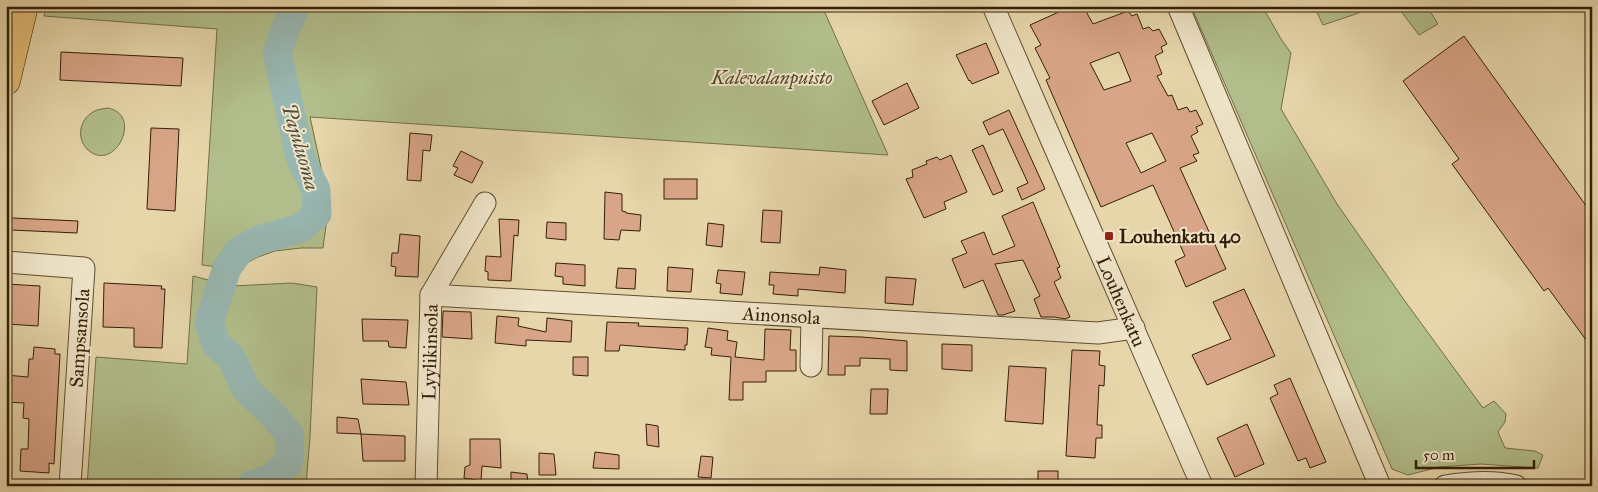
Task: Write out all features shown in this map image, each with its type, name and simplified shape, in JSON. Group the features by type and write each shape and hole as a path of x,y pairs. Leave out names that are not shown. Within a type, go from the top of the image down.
{"main road":[{"path":"6,81 24,6"}],"street":[{"name":"Louhenkatu","path":"994,6 1202,486"},
{"path":"1178,6 1380,486"},
{"name":"Lyylikinsola","path":"426,486 431,295 485,203"},
{"name":"Sampsansola","path":"6,262 84,268 70,486"},
{"name":"Ainonsola","path":"431,295 1098,333 1134,328"},
{"path":"811,366 812,316"},
{"path":"1445,486 1468,482 1501,482 1516,486"}],"green space":[{"name":"Kalevalanpuisto","path":"46,6 822,6 888,155 310,117 329,204 323,248 275,251 258,257 236,269 202,265 217,29 44,16"},
{"path":"1191,6 1262,6 1291,53 1281,109 1337,204 1483,408 1494,401 1506,414 1505,422 1498,432 1505,448 1535,451 1543,455 1538,468 1481,464 1439,467 1408,475 1392,469"},
{"path":"1314,6 1368,6 1369,8 1323,25"},
{"path":"1397,6 1427,6 1438,24 1419,35"},
{"path":"108,108 119,113 124,121 124,131 121,141 115,149 107,155 97,155 87,149 81,140 82,124 96,110"},
{"path":"193,276 232,286 292,283 317,287 306,486 87,486 96,357 187,364"}],"building":[{"path":"1072,6 1083,6 1093,24 1128,11 1132,16 1137,14 1143,29 1149,27 1153,31 1159,29 1167,44 1161,47 1163,52 1155,56 1162,74 1157,76 1168,96 1172,95 1178,110 1187,107 1190,112 1196,110 1203,124 1196,127 1198,132 1191,136 1199,153 1193,155 1197,161 1180,168 1226,269 1186,287 1175,261 1185,256 1153,185 1101,207 1046,80 1050,78 1035,48 1041,45 1030,25","holes":["1119,52 1131,81 1104,90 1090,63","1152,133 1166,161 1141,173 1126,143"]},
{"path":"1464,36 1592,214 1592,348 1548,288 1544,291 1452,164 1459,159 1403,81"},
{"path":"986,43 999,73 972,84 956,55"},
{"path":"61,52 183,58 181,86 60,80"},
{"path":"907,83 919,108 884,125 872,101"},
{"path":"1009,110 1045,189 1022,200 1017,188 1028,183 1003,129 989,135 983,122"},
{"path":"151,128 179,129 175,211 147,209"},
{"path":"410,133 432,135 430,151 423,150 421,181 407,180"},
{"path":"983,145 1003,191 993,195 972,150"},
{"path":"461,151 483,162 472,183 454,175 458,168 453,166"},
{"path":"951,155 967,192 944,202 946,209 924,218 906,179 913,177 912,170 927,164 926,161 937,157 940,160"},
{"path":"664,179 697,179 697,199 664,199"},
{"path":"605,192 622,194 622,211 641,215 640,231 621,230 619,240 604,239"},
{"path":"1033,202 1060,267 1057,268 1061,278 1054,282 1070,317 1065,319 1041,317 1034,299 1040,296 1023,260 995,264 1015,311 998,315 983,280 964,288 952,259 967,253 961,241 984,232 993,255 1015,246 1002,216"},
{"path":"763,210 782,211 780,243 761,242"},
{"path":"12,218 78,221 77,233 11,230"},
{"path":"499,219 519,220 518,236 514,235 511,281 488,280 488,272 485,271 486,256 501,257"},
{"path":"547,222 566,223 566,240 546,238"},
{"path":"708,223 724,225 722,247 706,245"},
{"path":"400,234 420,236 418,277 395,276 396,267 391,266 392,253 398,253"},
{"path":"556,263 585,265 585,286 563,284 563,277 555,276"},
{"path":"668,267 693,269 691,292 667,291"},
{"path":"820,267 846,270 845,293 798,289 798,296 773,294 774,285 769,285 770,272 819,275"},
{"path":"618,268 636,269 635,289 616,288"},
{"path":"718,270 745,272 742,295 720,293 721,284 716,283"},
{"path":"886,277 916,279 913,305 885,303"},
{"path":"104,283 162,286 161,289 165,289 162,348 134,347 134,328 103,327"},
{"path":"6,284 40,286 38,326 6,324"},
{"path":"1244,289 1275,356 1207,385 1192,355 1231,339 1213,302"},
{"path":"443,311 471,312 472,339 442,337"},
{"path":"497,316 519,318 518,326 546,332 547,318 572,321 571,342 526,340 526,346 495,343"},
{"path":"362,319 408,320 406,348 389,347 388,341 363,341"},
{"path":"607,322 639,323 638,326 688,328 687,345 685,345 685,350 620,345 619,351 605,351"},
{"path":"708,328 728,331 727,340 737,342 735,357 764,360 765,329 791,330 790,350 796,350 796,371 766,371 766,382 743,382 743,400 729,400 731,357 711,355 712,348 705,347"},
{"path":"829,336 907,341 907,371 890,370 890,359 860,358 860,366 845,366 845,375 828,375"},
{"path":"942,344 972,345 972,371 942,369"},
{"path":"34,347 55,349 55,354 60,354 54,464 49,463 49,473 20,471 21,449 28,449 29,419 23,418 24,403 6,402 6,375 28,377 29,359 33,359"},
{"path":"1072,350 1100,351 1099,365 1105,366 1104,386 1099,385 1097,425 1102,425 1102,438 1096,438 1095,458 1066,456"},
{"path":"573,357 588,357 588,376 573,375"},
{"path":"1009,366 1046,368 1043,424 1005,421"},
{"path":"1290,378 1326,462 1310,468 1306,458 1298,461 1270,398 1278,394 1274,385"},
{"path":"361,379 406,382 409,405 363,404"},
{"path":"871,389 888,389 887,414 870,414"},
{"path":"337,417 358,419 361,434 337,433"},
{"path":"646,424 658,426 659,447 647,445"},
{"path":"1247,424 1264,464 1235,477 1217,438"},
{"path":"361,434 405,436 405,461 363,461"},
{"path":"470,439 500,439 501,468 482,466 481,481 464,478 465,467 470,465"},
{"path":"595,452 619,455 619,469 593,468"},
{"path":"539,453 554,454 556,475 539,475"},
{"path":"701,456 713,457 711,478 698,477"},
{"path":"1038,471 1058,471 1058,486 1038,486"},
{"path":"511,472 527,474 528,486 511,486"}],"waterway":[{"name":"Pajuluoma","path":"250,486 270,478 288,464 290,451 289,434 274,416 246,389 231,357 216,344 209,322 227,268 240,250 259,240 301,228 317,214 316,190 301,160 277,53 286,27 297,6"}],"place":[{"name":"Louhenkatu 40","path":"1109,236"}]}
